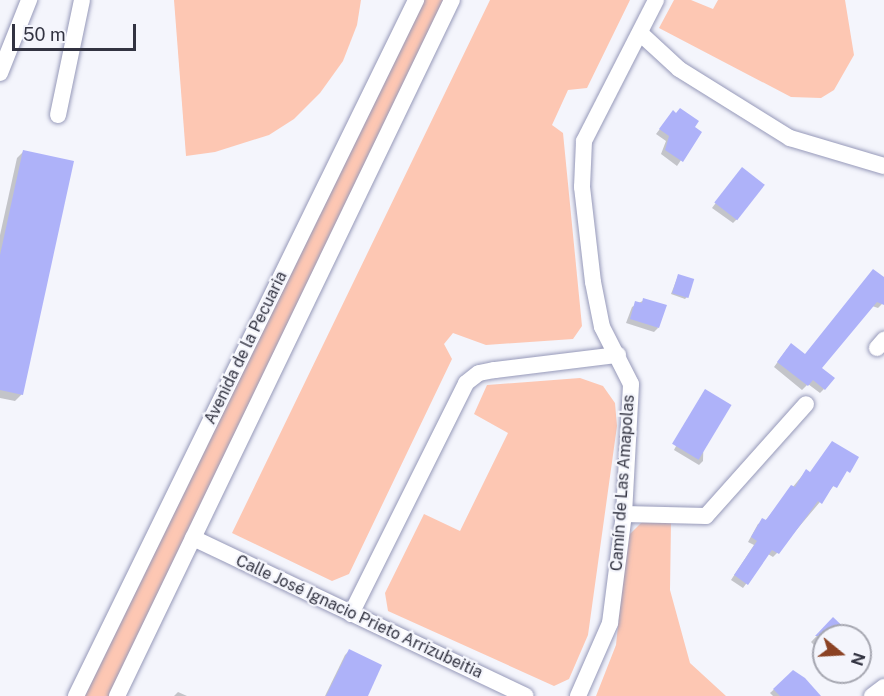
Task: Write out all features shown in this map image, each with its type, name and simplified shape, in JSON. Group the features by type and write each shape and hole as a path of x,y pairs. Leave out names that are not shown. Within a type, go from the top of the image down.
{"street":[{"path":"0,73 29,0"},
{"path":"58,115 82,0"},
{"name":"Avenida de la Pecuaria","path":"76,696 416,0"},
{"path":"117,696 453,0"},
{"name":"Camín de Las Amapolas","path":"578,696 610,623 624,514 631,384 602,327 593,282 582,187 584,141 656,0"},
{"path":"639,33 679,69 790,138 884,166"},
{"path":"351,614 466,383 479,373 495,370 618,355"},
{"path":"624,514 706,516 806,404"},
{"name":"Calle José Ignacio Prieto Arrizubeitia","path":"193,538 525,696"},
{"path":"872,696 884,687"}],"shaded area":[{"path":"174,0 361,0 357,25 343,61 320,93 294,119 269,135 215,152 186,156"},
{"path":"416,0 452,0 117,696 76,696"},
{"path":"490,0 630,0 587,88 568,90 552,125 563,133 582,326 573,339 486,345 453,333 444,344 452,359 349,574 332,581 232,533"},
{"path":"674,0 691,0 713,9 718,0 845,0 854,55 834,90 821,98 791,97 659,28"},
{"path":"580,378 603,386 615,403 617,426 588,635 569,679 554,686 388,611 385,593 424,514 460,531 508,433 474,414 487,385"},
{"path":"644,520 671,523 670,590 690,663 726,696 596,696 616,645 627,537"}],"building":[{"path":"680,108 699,121 695,127 702,132 683,162 665,150 669,136 659,129 673,110 676,113"},
{"path":"23,150 74,161 23,395 0,390 0,255"},
{"path":"742,167 765,185 737,220 714,202"},
{"path":"873,269 884,277 884,305 877,302 822,368 835,378 825,390 813,380 808,386 777,362 791,343 805,354"},
{"path":"678,274 694,279 688,298 672,293"},
{"path":"643,298 667,305 659,328 630,319 635,301 642,303"},
{"path":"705,389 732,405 699,460 672,444"},
{"path":"832,441 859,457 850,473 847,471 837,488 833,486 822,504 818,501 779,554 772,550 748,585 734,575 757,541 751,537 762,518 766,520 791,485 795,487 806,469 810,472"},
{"path":"833,617 840,624 826,624"},
{"path":"349,649 382,665 368,696 326,696"},
{"path":"793,670 805,678 821,696 780,696 773,689"}]}
